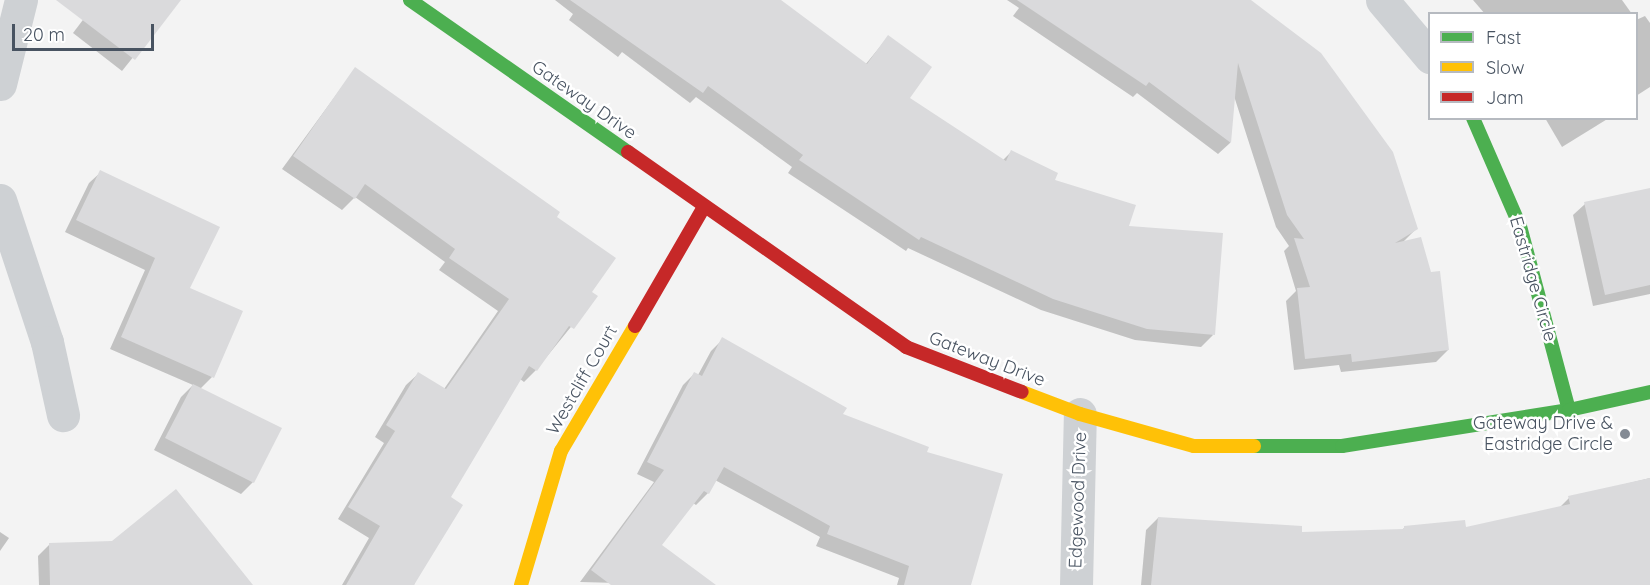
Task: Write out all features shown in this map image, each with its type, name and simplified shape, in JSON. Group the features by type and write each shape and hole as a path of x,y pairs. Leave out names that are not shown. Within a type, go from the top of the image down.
{"street":[{"path":"0,84 21,0"},
{"name":"Gateway Drive","path":"410,0 906,347 1080,414 1194,446 1342,446 1569,410 1650,392"},
{"path":"1382,0 1428,55"},
{"name":"Eastridge Circle","path":"1474,120 1520,226 1569,410"},
{"path":"0,200 47,342 63,415"},
{"name":"Westcliff Court","path":"521,585 561,452 704,207"},
{"name":"Edgewood Drive","path":"1076,585 1080,414"}],"building":[{"path":"56,0 181,0 135,60"},
{"path":"570,0 781,0 867,64 888,35 932,67 910,98 1006,161 1011,150 1058,173 1055,180 1136,205 1129,226 1223,233 1215,335 1147,329 1053,299 921,237 919,240 799,160 803,155 708,86 703,93"},
{"path":"1017,0 1251,0 1321,53 1393,152 1418,229 1395,243 1421,237 1431,272 1440,271 1449,350 1352,362 1351,354 1305,359 1297,288 1310,287 1294,238 1304,239 1287,215 1238,63 1231,143 1149,82 1146,86"},
{"path":"355,67 560,212 557,217 616,258 592,292 598,296 574,329 569,326 537,371 529,366 451,497 463,505 414,585 346,585 380,526 348,507 395,431 386,425 418,372 446,389 509,299 449,258 455,249 365,184 355,199 293,156"},
{"path":"100,170 220,227 190,288 243,311 214,378 121,337 155,258 76,220"},
{"path":"1650,188 1650,285 1605,295 1584,202"},
{"path":"722,337 847,408 843,414 929,447 927,452 1003,474 971,585 904,585 909,566 827,534 830,526 724,467 709,494 704,491 662,545 716,585 611,585 591,570 664,470 647,462 694,372 702,376"},
{"path":"193,384 282,428 254,483 165,438"},
{"path":"1650,478 1650,585 1151,585 1158,517 1302,526 1302,532 1404,529 1404,526 1465,520 1466,527 1570,504 1568,496"},
{"path":"176,489 253,585 50,585 49,543 112,541"}],"traffic: fast":[{"path":"410,0 628,152"},
{"path":"1474,120 1520,226 1569,410"},
{"path":"1254,446 1342,446 1569,410 1650,392"}],"traffic: slow":[{"path":"521,585 561,451 635,326"},
{"path":"1022,392 1080,414 1194,446 1254,446"}],"traffic: jam":[{"path":"628,152 906,347 1022,392"},
{"path":"635,326 704,207"}],"place":[{"name":"Gateway Drive & Eastridge Circle","path":"1625,434"}]}
